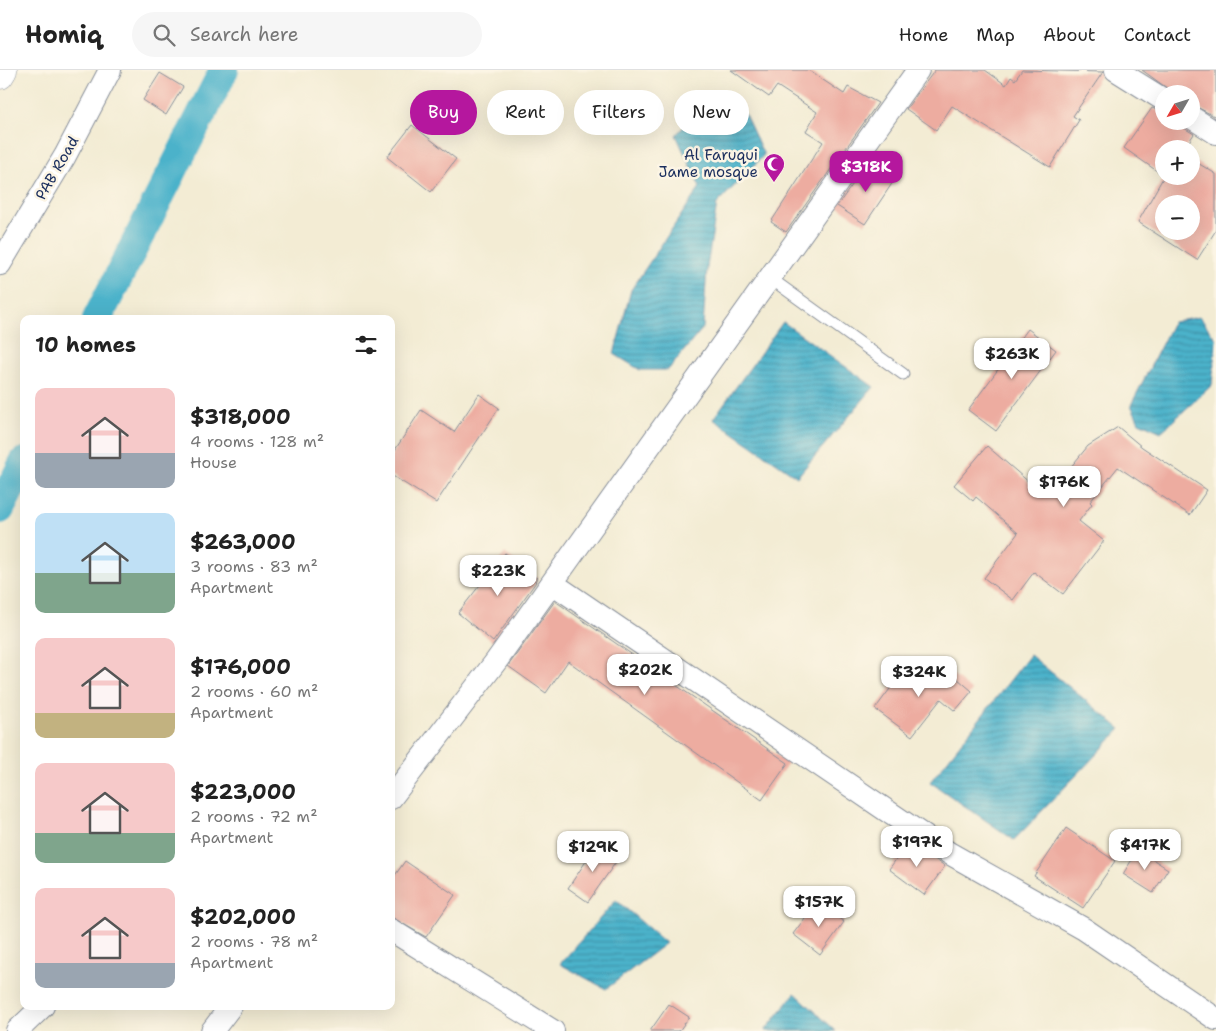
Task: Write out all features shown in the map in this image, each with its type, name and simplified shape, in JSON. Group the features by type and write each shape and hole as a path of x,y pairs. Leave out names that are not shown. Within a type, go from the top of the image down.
{"highway":[{"path":"0,75 3,70"}],"street":[{"name":"PAB Road","path":"0,264 65,156 110,70"},
{"path":"1116,70 1155,94"},
{"path":"395,793 497,660 770,278 912,72"},
{"path":"1200,123 1216,133"},
{"path":"552,583 949,852 1084,929 1216,1019"},
{"path":"395,932 553,1031"},
{"path":"17,1031 39,1010"},
{"path":"212,1031 228,1010"}],"lane":[{"path":"770,278 903,374"}],"water":[{"path":"749,123 764,155 717,204 707,267 703,328 668,370 640,370 614,354 631,290 700,187 676,135 749,135"},
{"path":"1200,317 1216,339 1212,385 1161,432 1139,422 1131,405 1173,322"},
{"path":"783,322 874,387 797,477 713,419"},
{"path":"1030,655 1121,729 1014,840 930,782"},
{"path":"616,900 666,943 606,989 560,964"},
{"path":"795,993 836,1031 765,1031"}],"building":[{"path":"731,70 808,70 844,94 848,87 878,103 786,232 771,222 823,142 806,131 817,112 777,86 769,97"},
{"path":"935,70 985,70 1006,85 1011,77 1015,80 1022,70 1103,72 1073,116 1079,120 1050,167 952,106 936,130 906,109"},
{"path":"1142,70 1216,70 1216,117 1200,109 1200,85 1163,85"},
{"path":"160,73 183,87 166,115 143,100"},
{"path":"1152,108 1155,109 1155,130 1187,130 1194,134 1190,140 1155,140 1155,170 1124,148"},
{"path":"410,128 410,135 425,135 456,159 431,192 387,157"},
{"path":"869,162 895,179 865,224 837,206"},
{"path":"1200,164 1216,174 1216,230 1197,260 1166,240 1200,240 1200,195 1155,195 1155,233 1138,222 1159,185 1200,185"},
{"path":"1028,329 1056,350 996,431 968,410"},
{"path":"479,394 499,408 436,503 395,477 395,450 421,410 454,432"},
{"path":"1118,427 1142,447 1207,490 1190,515 1118,467 1090,502 1092,504 1079,521 1104,541 1063,594 1034,572 1013,600 984,578 1018,533 976,497 973,501 954,485 987,446 1038,490 1051,472 1061,479 1088,446"},
{"path":"505,553 537,578 493,642 458,613"},
{"path":"555,601 788,763 762,800 568,661 546,693 508,666"},
{"path":"910,662 941,685 951,673 972,691 955,711 941,699 912,736 875,709"},
{"path":"1066,828 1115,861 1083,908 1034,876"},
{"path":"909,842 945,866 924,895 889,869"},
{"path":"597,845 618,859 588,902 568,888"},
{"path":"1138,850 1168,869 1153,893 1123,874"},
{"path":"405,861 455,895 426,937 395,919 395,875"},
{"path":"817,902 844,922 820,955 793,934"},
{"path":"669,1004 689,1017 679,1031 650,1031"}],"waterway":[{"path":"99,315 224,70"},
{"path":"0,509 20,470"}],"place":[{"name":"Al Faruqui Jame mosque","path":"774,183"}]}
